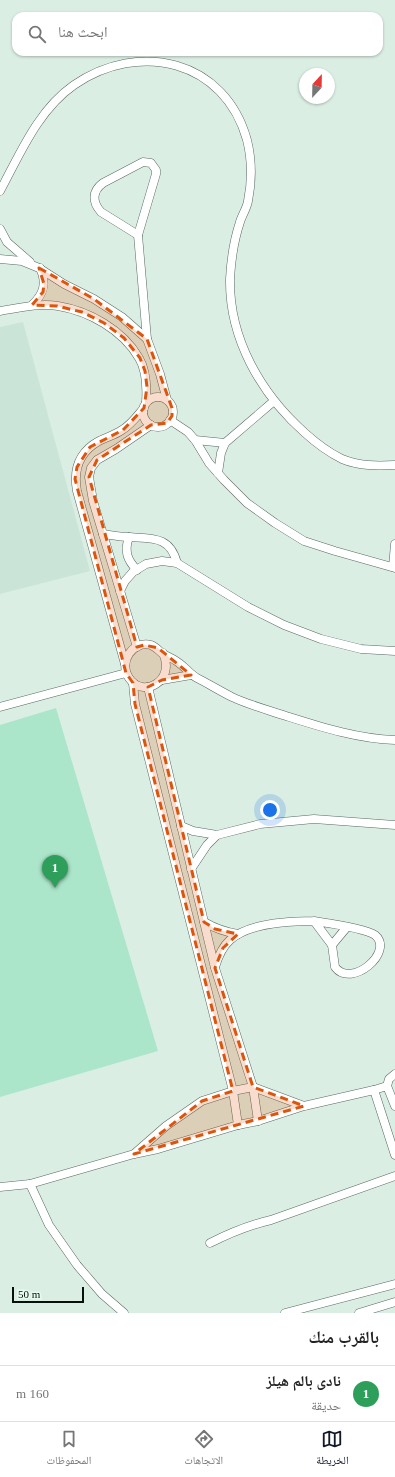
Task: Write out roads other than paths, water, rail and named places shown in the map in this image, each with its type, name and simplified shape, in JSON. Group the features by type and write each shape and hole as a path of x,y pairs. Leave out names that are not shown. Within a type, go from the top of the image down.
{"street":[{"path":"0,191 36,125 55,103 74,85 100,71 128,63 150,61 170,63 190,70 207,80 223,94 233,108 242,125 247,140 251,171 250,187 248,203 240,221 235,239 230,278 231,299 236,325 247,357 274,401 292,422 325,449 343,459 366,465 395,465"},
{"path":"0,311 32,305 58,306 82,312 104,323 124,338 140,358 147,387 145,418 151,425 164,425 170,420 173,412 167,400 148,339 138,235 156,174 154,166 147,162 139,163 103,183 99,186 94,197 97,208 101,212 138,235"},
{"path":"0,229 7,242 22,256 64,284 94,299 116,313 148,339"},
{"path":"0,259 22,262 39,268 43,276 43,292 39,300 32,305"},
{"path":"167,400 164,398 152,398 134,420 123,430 99,441 90,447 77,466 75,479 79,499 125,668 133,683 134,704 233,1091 238,1125"},
{"path":"218,473 221,453 225,444 274,401"},
{"path":"170,420 188,432 195,440 201,452 218,473 247,503 304,541 335,552 394,567 395,544"},
{"path":"137,647 103,534 90,487 89,477 91,468 97,460 116,450 151,425"},
{"path":"195,440 225,444"},
{"path":"103,534 129,537 148,537 164,542 175,555 177,563"},
{"path":"129,537 126,546 126,555 130,563 137,570"},
{"path":"120,591 125,581 146,564 162,561 177,563 248,607 284,625 322,639 361,649 395,651"},
{"path":"125,668 126,657 130,651 137,647 151,645 178,662 191,675 232,697 315,726 369,738 395,740"},
{"path":"133,683 148,687 162,680 166,674 167,667 163,653"},
{"path":"0,707 125,668"},
{"path":"162,680 191,675"},
{"path":"148,687 215,968 253,1087 258,1121"},
{"path":"181,826 199,832 217,835 260,824 314,819 395,825"},
{"path":"192,869 207,845 217,835"},
{"path":"215,968 223,948 238,934 262,926 288,921 314,921 374,934 381,944 381,949 374,961 368,966 355,973 342,974 335,967 332,945 314,921"},
{"path":"204,922 214,929 226,933 238,934"},
{"path":"332,945 347,927"},
{"path":"395,1074 389,1079 387,1086 395,1106"},
{"path":"0,1187 30,1184 134,1154 158,1149 238,1125 258,1121 304,1106 387,1086"},
{"path":"134,1154 166,1126 202,1101 233,1091 253,1087 304,1106"},
{"path":"374,1090 395,1154"},
{"path":"210,1243 250,1225 271,1220 395,1176"},
{"path":"30,1184 50,1225 77,1265 102,1294 124,1313"},
{"path":"285,1313 395,1284"},
{"path":"359,1313 370,1311 395,1302"}],"place":[{"name":"نادى بالم هيلز","path":"55,888"}]}
